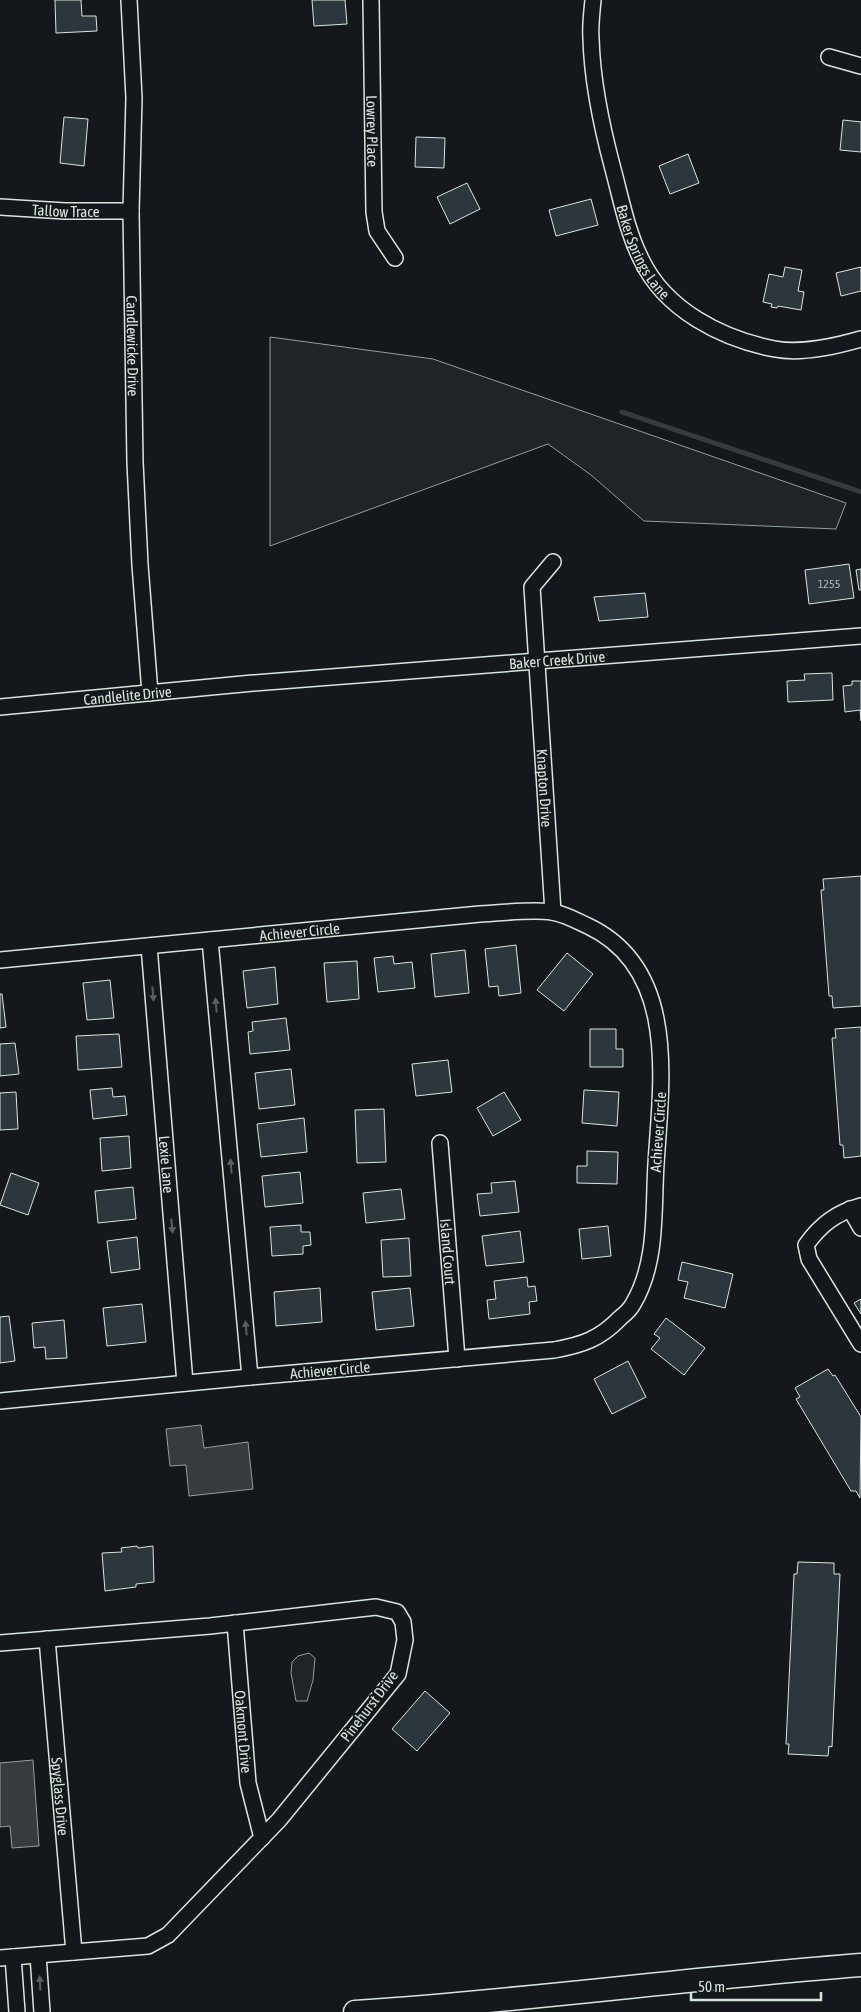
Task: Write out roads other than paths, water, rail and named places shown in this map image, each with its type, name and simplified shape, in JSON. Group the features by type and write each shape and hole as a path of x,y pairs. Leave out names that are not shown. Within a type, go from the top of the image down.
{"main road":[{"path":"355,2012 459,2009 738,1975 861,1965"}],"street":[{"name":"Candlewicke Drive","path":"130,0 134,98 132,211 135,462 140,565 150,693"},
{"name":"Lowrey Place","path":"370,0 374,212 377,231 395,258"},
{"name":"Baker Springs Lane","path":"593,0 591,38 600,117 626,218 641,260 654,280 691,317 715,329 776,350 805,350 842,345 861,339"},
{"path":"829,57 861,66"},
{"name":"Tallow Trace","path":"0,207 65,211 132,211"},
{"name":"Knapton Drive","path":"553,562 532,587 553,912"},
{"name":"Baker Creek Drive","path":"253,683 861,636"},
{"name":"Candlelite Drive","path":"0,707 253,683"},
{"name":"Achiever Circle","path":"0,960 480,914 553,912 598,931 621,948 642,977 654,1007 660,1031 662,1077 652,1239 646,1275 633,1306 615,1324 597,1337 580,1345 554,1350 0,1401"},
{"path":"210,940 250,1377"},
{"name":"Lexie Lane","path":"149,946 185,1383"},
{"name":"Island Court","path":"440,1143 458,1359"},
{"path":"861,1228 856,1207 819,1227 806,1245 808,1259 861,1344"},
{"name":"Pinehurst Drive","path":"0,1642 234,1623 376,1608 397,1612 403,1622 405,1640 398,1674 279,1820 168,1935 148,1946 6,1957"},
{"name":"Oakmont Drive","path":"234,1623 248,1783 262,1838"},
{"name":"Spyglass Drive","path":"47,1639 74,1952"},
{"path":"38,1955 42,2012"},
{"path":"6,1957 17,2012"}],"waterway":[{"path":"622,412 861,492"}]}
